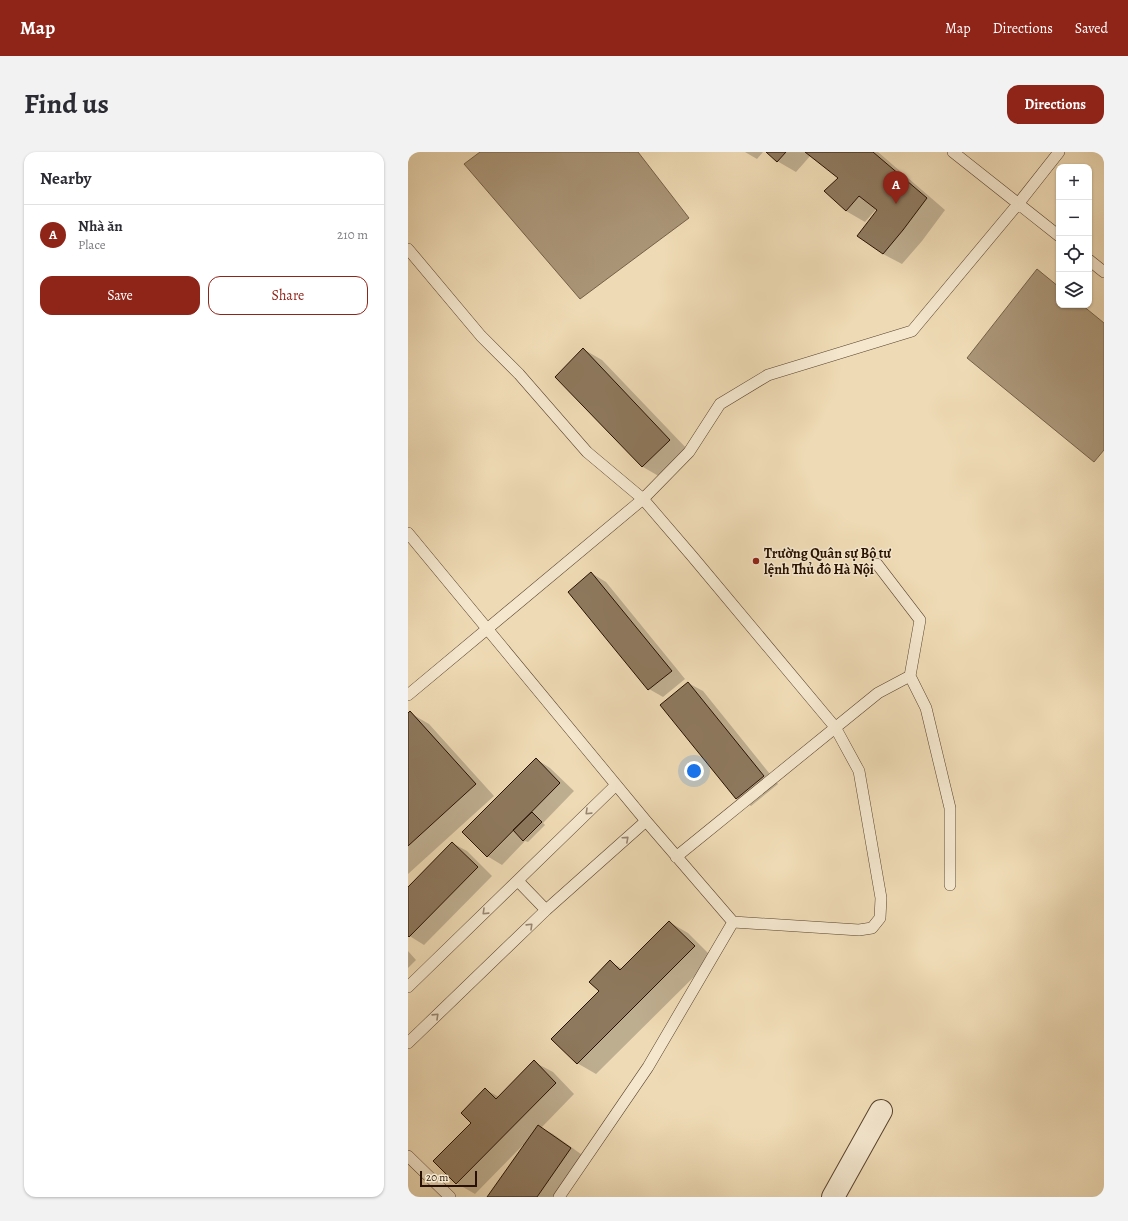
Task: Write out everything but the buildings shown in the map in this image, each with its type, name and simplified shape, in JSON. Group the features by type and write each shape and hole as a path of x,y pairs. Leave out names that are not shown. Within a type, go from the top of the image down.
{"street":[{"path":"833,1197 881,1111"}],"lane":[{"path":"952,152 1056,234"},
{"path":"408,695 643,499 689,452 720,404 768,375 912,331 1018,204 1059,152"},
{"path":"408,249 481,336 519,374 587,452 643,499 835,727 859,771 881,898 880,918 872,928 859,930 733,922 676,857 408,533"},
{"path":"1092,262 1104,272"},
{"path":"877,564 920,620 910,676 926,708 950,808 950,885"},
{"path":"676,857 878,693 910,676"},
{"path":"408,986 616,785"},
{"path":"408,1043 546,910 646,821"},
{"path":"518,881 546,910"},
{"path":"559,1197 648,1066 733,922"},
{"path":"408,1156 450,1197"}],"shaded area":[{"path":"480,152 638,152 689,218 580,299 464,164"},
{"path":"1037,269 1056,285 1056,308 1086,308 1104,323 1104,450 1094,462 967,358"}],"place":[{"name":"Nhà ăn","path":"896,204"},
{"name":"Trường Quân sự Bộ tư lệnh Thủ đô Hà Nội","path":"756,561"}]}
